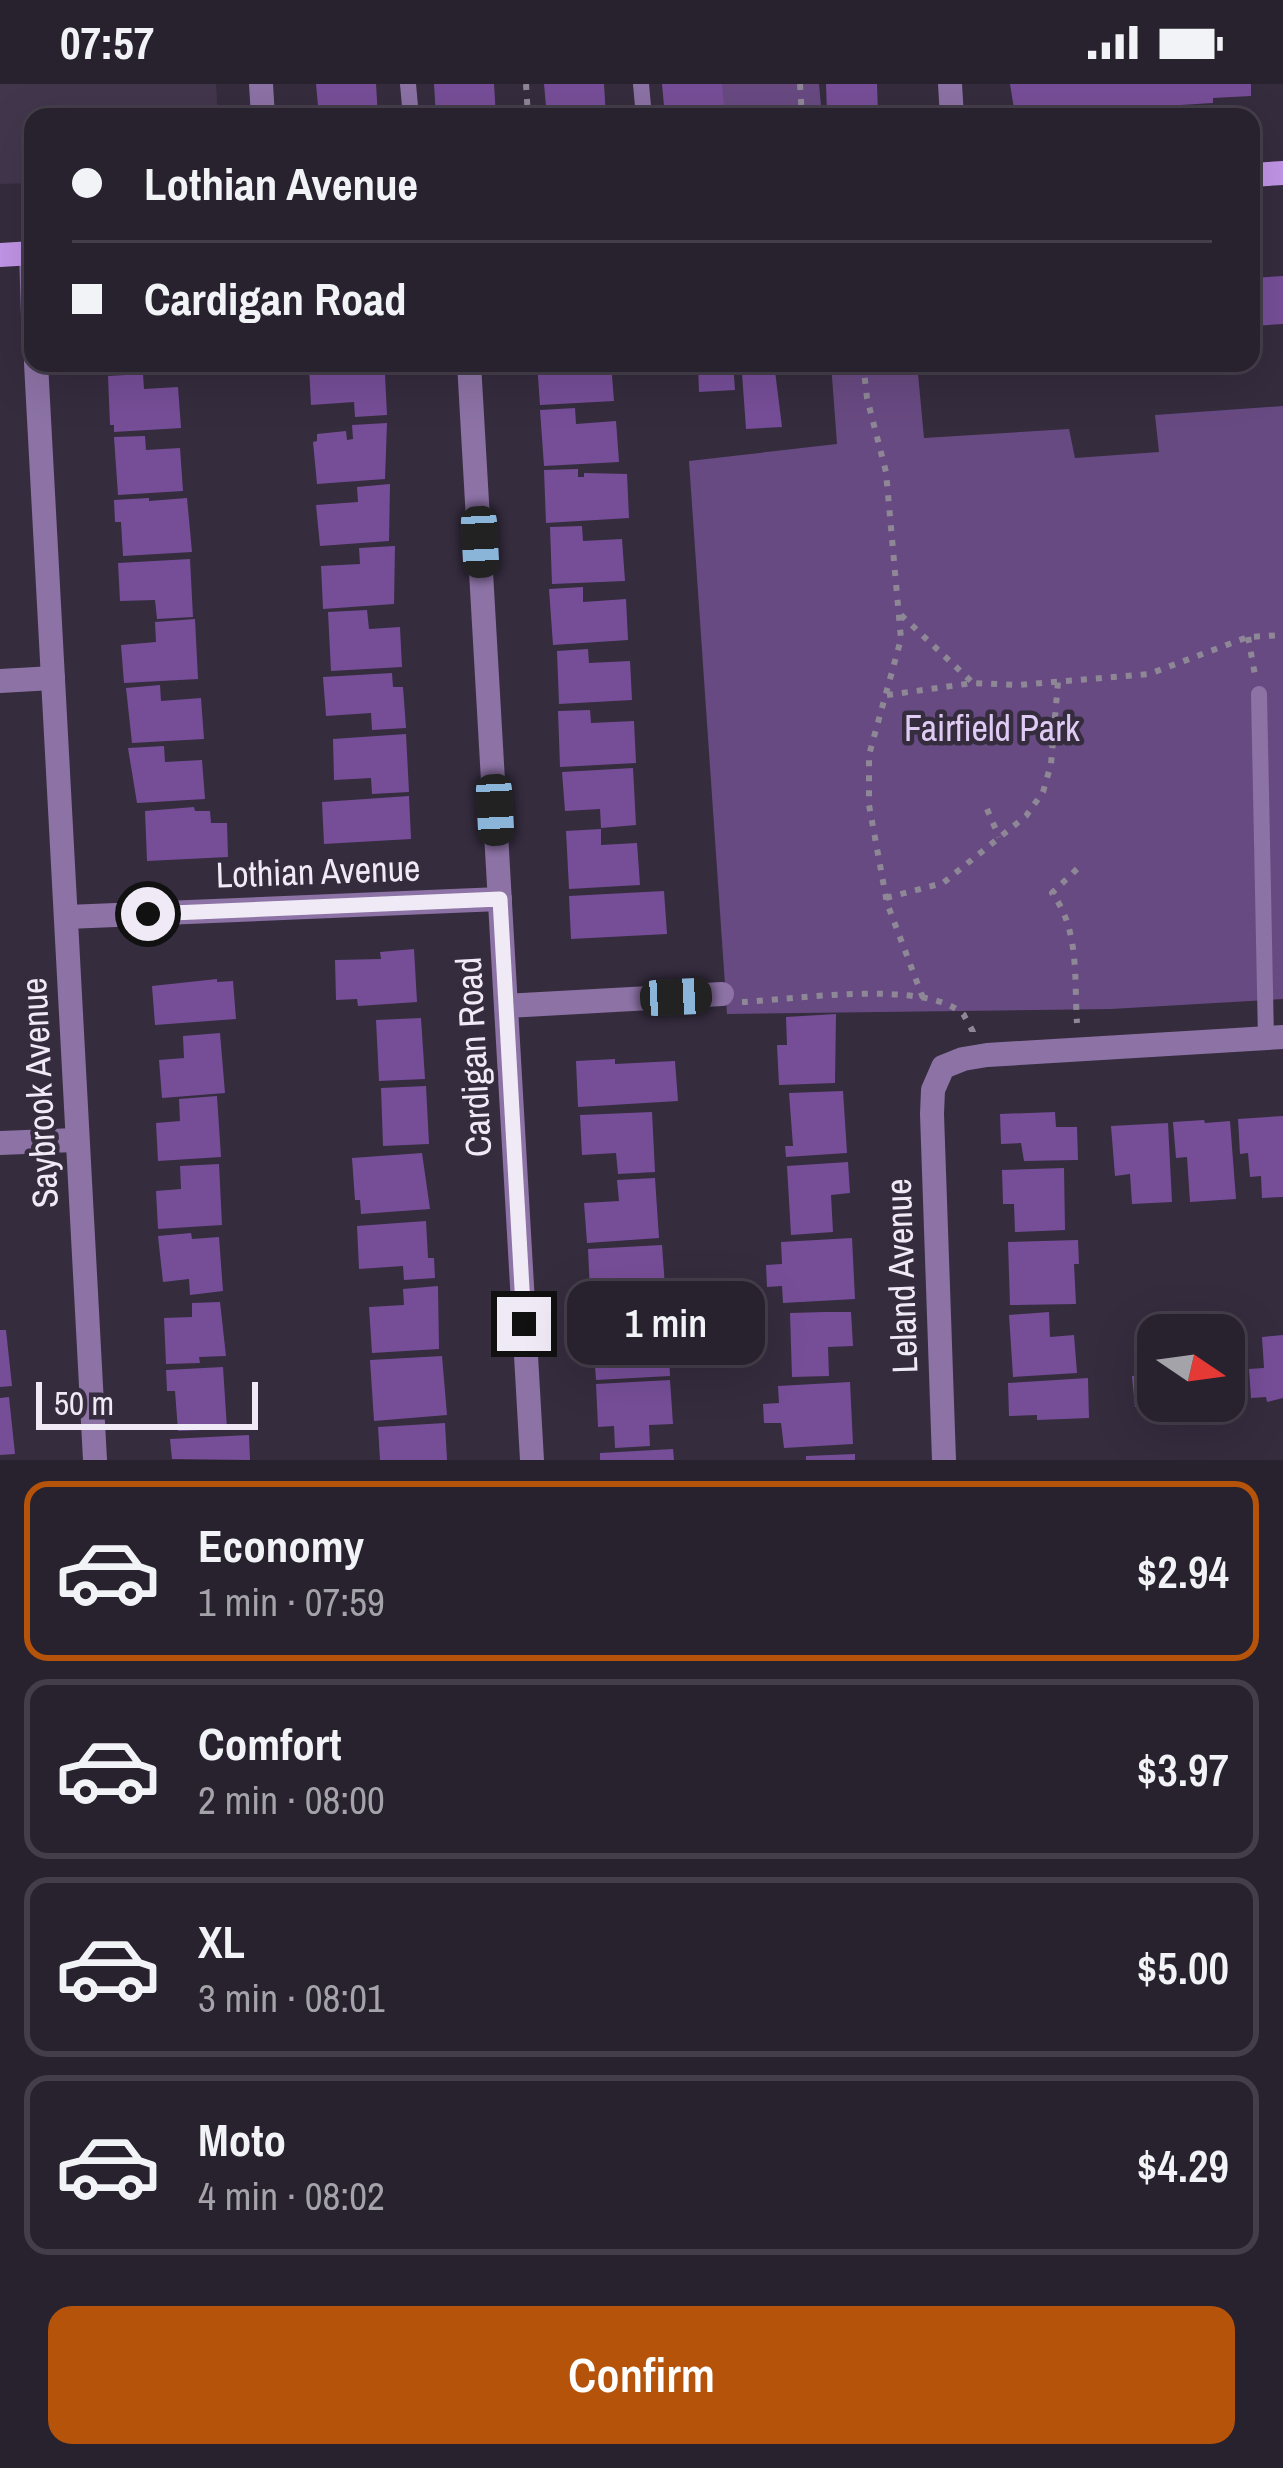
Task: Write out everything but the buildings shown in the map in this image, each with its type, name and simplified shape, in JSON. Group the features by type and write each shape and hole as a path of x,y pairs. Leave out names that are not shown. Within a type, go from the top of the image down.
{"street":[{"name":"Saybrook Avenue","path":"35,372 95,1460"},
{"name":"Cardigan Road","path":"471,372 532,1460"},
{"path":"0,681 52,678"},
{"name":"Lothian Avenue","path":"67,917 500,899"},
{"path":"506,1006 722,994"},
{"path":"987,1055 1274,1038"},
{"name":"Leland Avenue","path":"944,1460 933,1090 943,1067 987,1055"},
{"path":"0,1143 76,1140"}],"lane":[{"path":"1258,694 1274,1038"}],"path":[{"path":"864,372 886,472 901,615 899,654 869,755 868,780 886,898 923,998"},
{"path":"901,615 973,683"},
{"path":"886,695 973,683 1149,674 1248,638 1283,635"},
{"path":"1248,638 1258,694"},
{"path":"886,898 943,883 1026,816 1048,778 1058,682"},
{"path":"987,809 999,837"},
{"path":"1077,869 1052,893 1067,918 1073,944 1078,1050"},
{"path":"722,994 737,1002 923,998 964,1016 987,1055"}],"shaded area":[{"path":"0,84 216,84 217,108 24,108 24,183 0,184"}],"green space":[{"path":"720,84 819,84 821,108 722,108"},
{"name":"Fairfield Park","path":"832,372 918,372 924,438 1069,429 1075,458 1159,452 1155,415 1283,406 1283,999 1111,1009 727,1014 689,461 837,444"}],"route":[{"path":"148,914 500,899 524,1324"}]}
